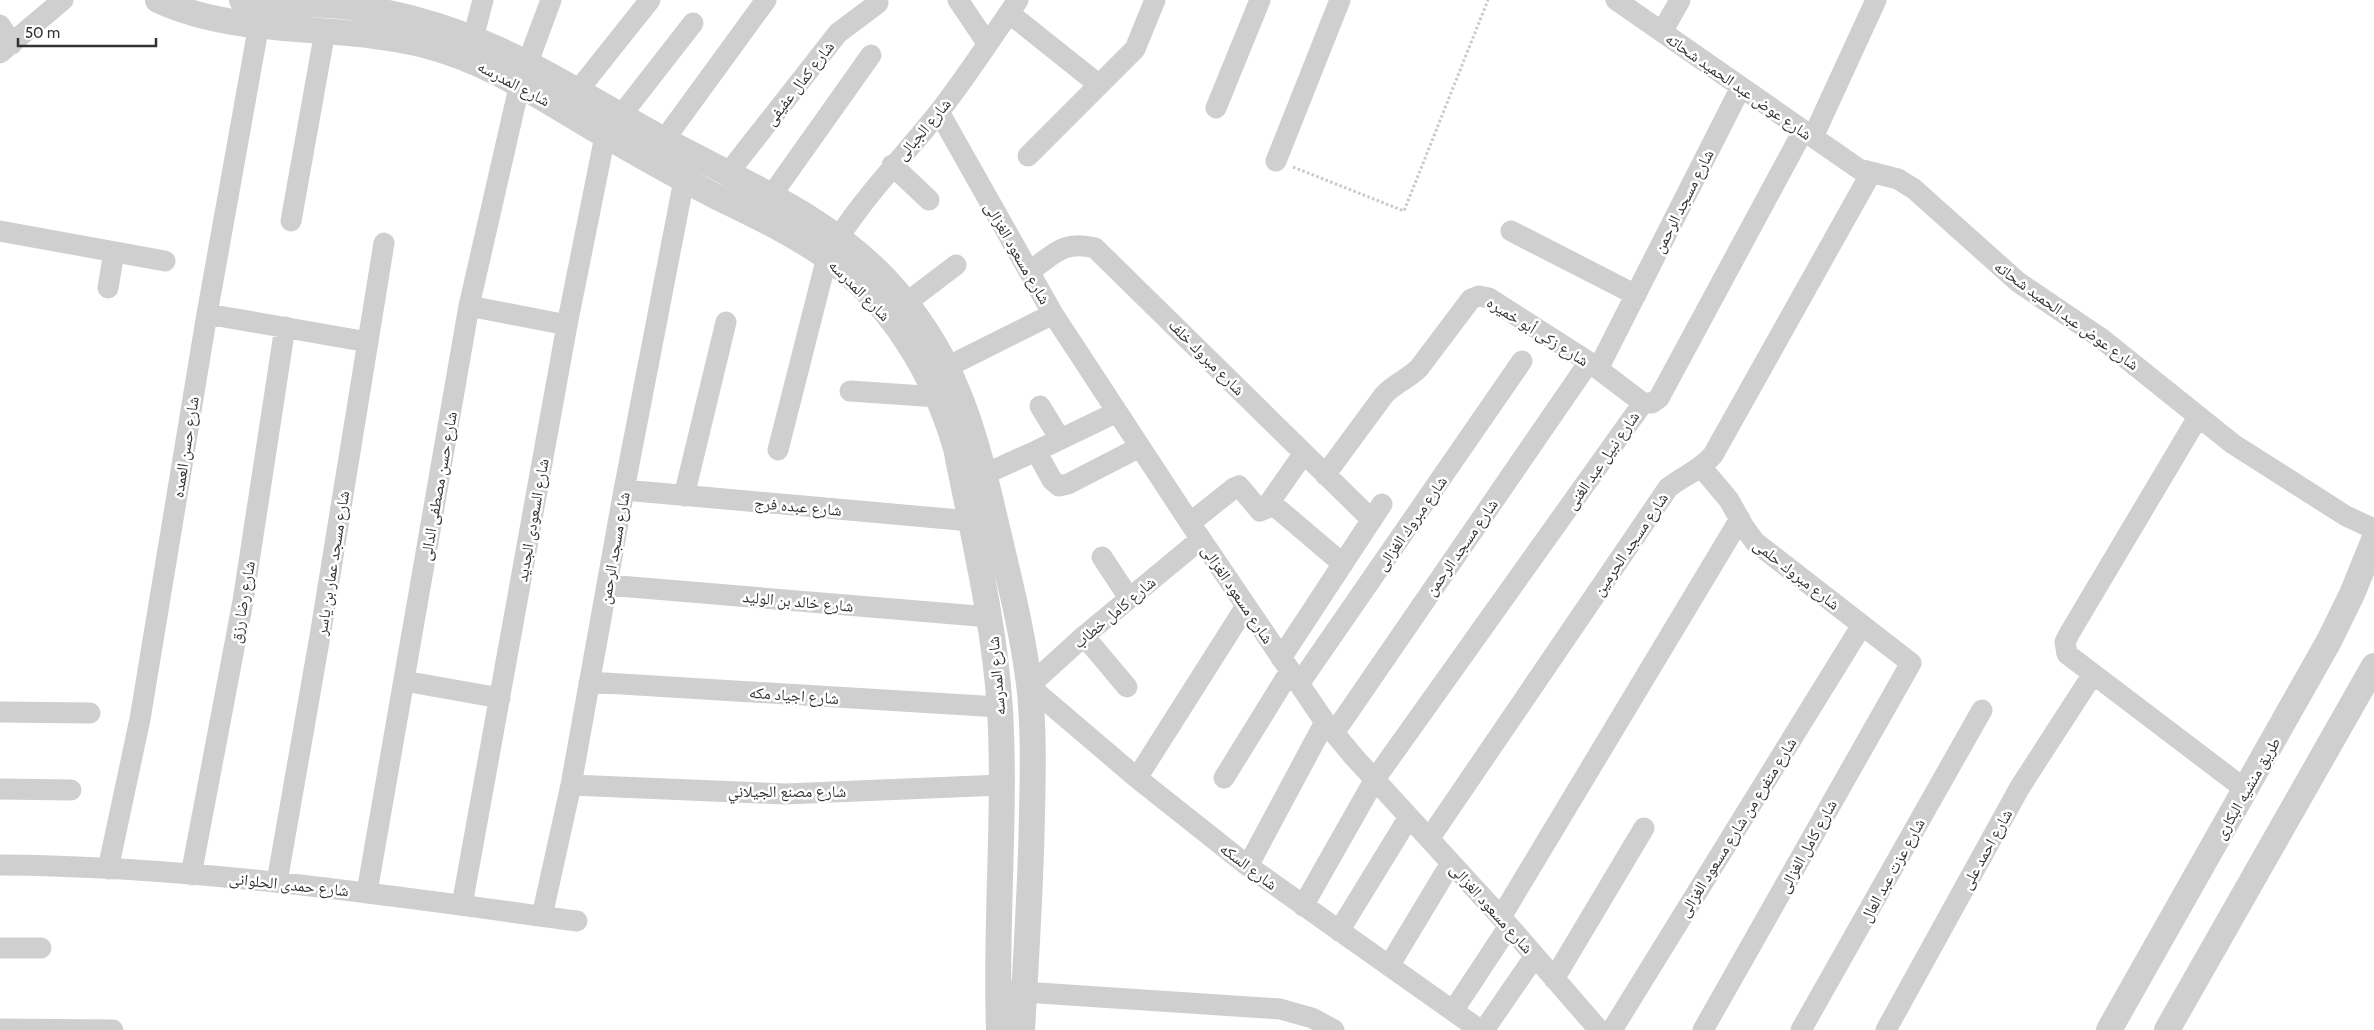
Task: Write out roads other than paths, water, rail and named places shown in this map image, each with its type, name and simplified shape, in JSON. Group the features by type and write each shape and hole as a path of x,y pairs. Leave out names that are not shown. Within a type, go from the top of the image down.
{"street":[{"path":"0,25 6,48 63,0"},
{"name":"شارع المدرسه","path":"158,0 205,17 378,36 425,45 470,59 524,72"},
{"name":"شارع المدرسه","path":"242,0 377,6 473,38 524,72 570,99 621,115 664,140 729,172 771,196 832,247 879,274 906,303 948,367 970,419 985,474 1019,622 1029,686 1032,760 1030,911 1022,1030"},
{"path":"473,38 483,0"},
{"name":"شارع حسن مصطفى الدالى","path":"367,892 469,306 524,72 551,0"},
{"path":"570,99 650,0"},
{"path":"664,140 766,0"},
{"path":"958,0 988,43"},
{"path":"1028,156 1135,49 1155,0"},
{"path":"1216,108 1260,0"},
{"path":"1276,161 1340,0"},
{"name":"شارع عوض عبد الحميد شحاته","path":"1616,0 1859,169 1871,174 1898,179 1914,189 2018,282 2102,339 2198,417 2270,469 2346,516 2374,529"},
{"path":"1662,32 1680,0"},
{"name":"شارع نبيل عبد الغنى","path":"1303,906 1375,780 1643,403 1652,403 1659,398 1808,134 1876,0"},
{"name":"شارع كمال عفيفى","path":"729,172 838,33 878,3"},
{"path":"1013,7 1098,84"},
{"name":"شارع الجبالى","path":"832,247 892,165 939,112 1013,7"},
{"path":"605,136 693,23"},
{"name":"شارع حسن العمده","path":"108,869 140,718 207,314 259,24"},
{"path":"292,221 325,31"},
{"path":"771,196 871,55"},
{"name":"شارع مسجد الرحمن","path":"1248,866 1329,727 1594,366 1636,295 1741,87"},
{"name":"شارع المدرسه","path":"570,99 605,136 684,180 787,232 832,247 891,319 917,357 938,397 956,448 990,617 999,707 1002,785 999,1030"},
{"name":"شارع مسعود الغزالى","path":"939,112 1053,314 1195,531 1329,727 1505,922 1598,1030"},
{"name":"شارع السعودى الجديد","path":"462,905 567,325 605,136"},
{"path":"892,165 929,200"},
{"name":"شارع مسجد الحرمين","path":"1429,839 1668,488 1702,468 1713,455 1871,174"},
{"name":"شارع مسجد الرحمن","path":"542,916 571,785 624,490 684,180"},
{"path":"0,231 165,261"},
{"path":"1511,232 1636,295"},
{"name":"شارع مسجد عمار بن ياسر","path":"277,882 321,630 384,242"},
{"name":"شارع مبروك خلف","path":"1029,272 1062,248 1079,244 1095,248 1325,475 1377,512 1343,564 1290,671"},
{"path":"778,450 832,247"},
{"path":"108,288 114,252"},
{"path":"906,303 956,265"},
{"name":"شارع زكى أبو خميره","path":"1325,475 1384,394 1392,386 1412,376 1471,299 1479,296 1489,298 1594,366 1643,403"},
{"path":"469,306 567,325"},
{"path":"207,314 368,342"},
{"path":"948,367 1053,314"},
{"path":"684,496 726,322"},
{"name":"شارع رضا رزق","path":"191,875 243,601 284,327"},
{"name":"شارع مبروك الغزالى","path":"1290,671 1522,361"},
{"path":"850,390 938,397"},
{"path":"1040,406 1060,440"},
{"path":"985,474 1117,412"},
{"path":"2198,417 2065,642 2067,654 2246,790"},
{"path":"1036,451 1052,480 1059,486 1068,484 1140,447"},
{"path":"1304,454 1270,502 1343,564"},
{"name":"شارع مبروك حلمى","path":"1702,468 1730,500 1755,542 1911,663"},
{"name":"شارع كامل خطاب","path":"1029,686 1129,598 1234,488 1239,486 1255,508 1260,511 1265,509 1270,502"},
{"name":"شارع عبده فرج","path":"624,490 971,521"},
{"path":"1453,1011 1740,519"},
{"name":"طريق منشيه البكارى","path":"2109,1030 2329,641 2352,594 2374,540"},
{"path":"1102,557 1129,598"},
{"name":"شارع خالد بن الوليد","path":"607,585 990,617"},
{"path":"1137,778 1246,606"},
{"name":"شارع متفرع من شارع مسعود الغزالى","path":"1612,1030 1862,625"},
{"path":"1084,636 1127,686"},
{"name":"شارع كامل الغزالى","path":"1703,1030 1911,663"},
{"path":"2167,1030 2374,666"},
{"path":"1224,778 1290,671"},
{"name":"شارع احمد على","path":"1886,1030 2020,787 2093,674"},
{"path":"404,681 500,698"},
{"name":"شارع اجياد مكه","path":"589,682 999,707"},
{"name":"شارع السكه","path":"1029,686 1137,778 1248,866 1480,1030"},
{"name":"شارع عزت عبد العال","path":"1801,1030 1982,710"},
{"path":"0,712 90,713"},
{"name":"شارع مصنع الجيلاني","path":"571,785 785,794 1002,785"},
{"path":"0,789 72,790"},
{"path":"1339,931 1409,817"},
{"path":"1554,979 1644,828"},
{"path":"1389,966 1451,863"},
{"name":"شارع حمدى الحلوانى","path":"0,865 108,869 277,882 367,892 577,921"},
{"path":"0,948 41,948"},
{"path":"1484,1030 1535,956"},
{"path":"998,990 1280,1009 1312,1018 1334,1030"},
{"path":"0,1029 113,1030"}]}
